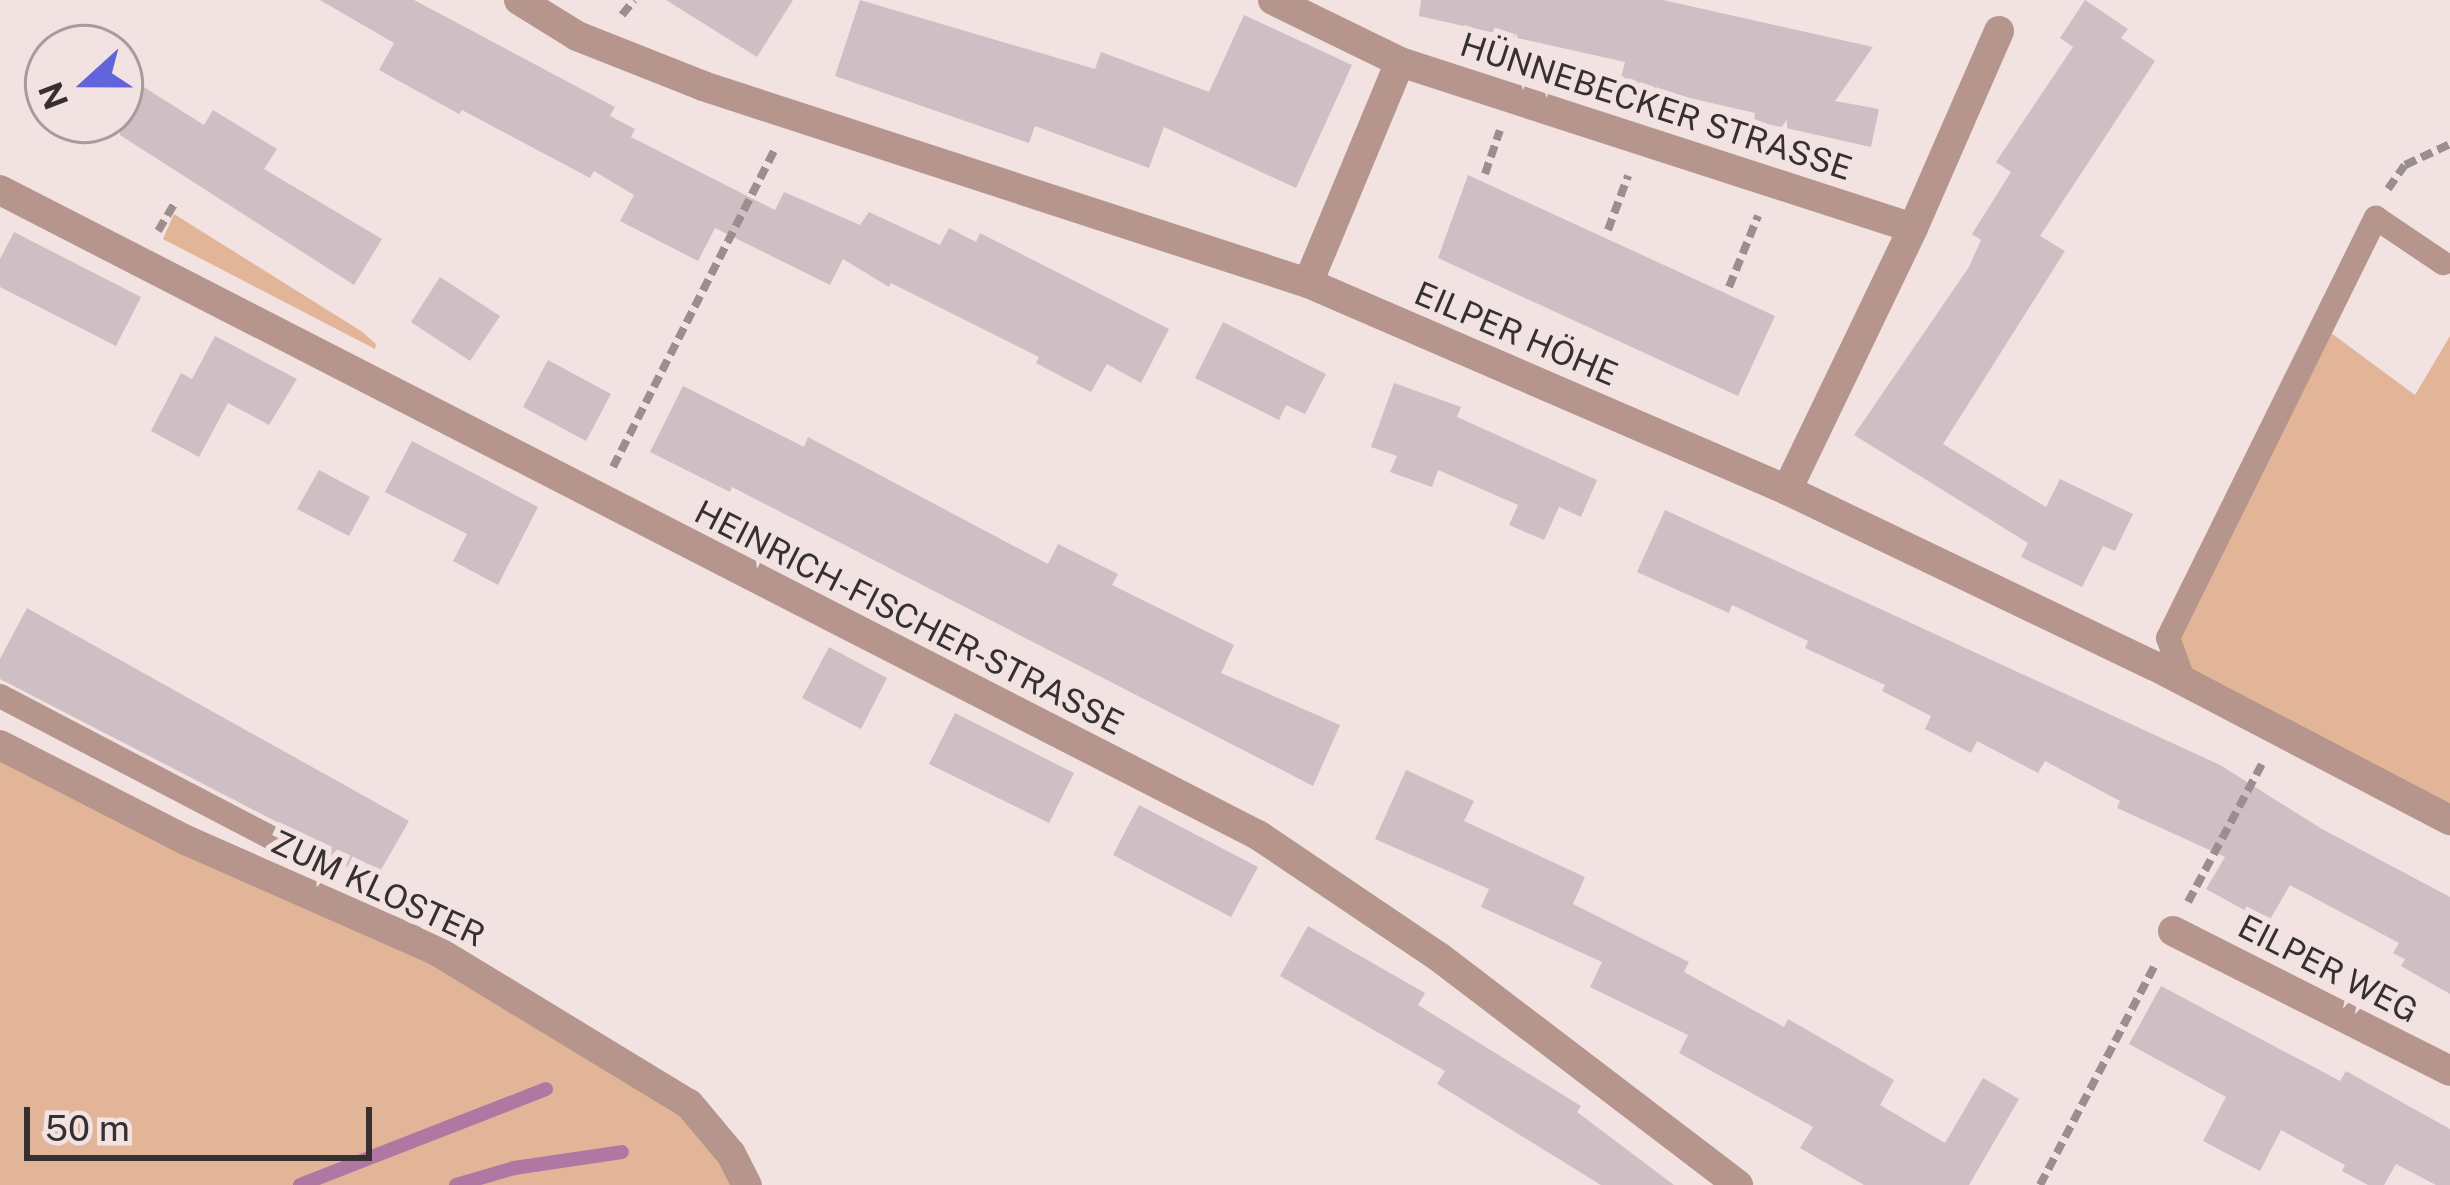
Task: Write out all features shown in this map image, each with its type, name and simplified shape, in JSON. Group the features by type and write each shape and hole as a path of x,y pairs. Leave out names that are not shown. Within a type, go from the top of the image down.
{"street":[{"name":"EILPER HÖHE","path":"519,0 577,36 792,116 1308,283 1787,490 2184,681 2450,820"},
{"name":"HÜNNEBECKER STRASSE","path":"1273,0 1400,62 1913,228"},
{"path":"1787,490 1913,228 1999,31"},
{"path":"1308,283 1400,62"},
{"name":"HEINRICH-FISCHER-STRASSE","path":"0,190 1258,835 1439,957 1738,1185"},
{"name":"ZUM KLOSTER","path":"0,745 188,841 437,951 689,1104 731,1154 748,1185"},
{"name":"EILPER WEG","path":"2173,931 2450,1071"}],"lane":[{"path":"2184,681 2168,638 2376,218 2443,263"},
{"path":"0,696 302,854"}],"path":[{"path":"608,475 792,116"},
{"path":"1608,230 1642,140"},
{"path":"2376,218 2405,165 2450,144"},
{"path":"1730,287 1772,182"}],"shaded area":[{"path":"174,214 361,331 376,344 375,349 163,239"},
{"path":"2323,327 2415,395 2450,336 2450,820 2184,681 2168,638"},
{"path":"0,745 437,951 689,1104 747,1185 0,1185"}],"building":[{"path":"320,0 414,0 615,107 610,116 635,129 631,137 775,210 784,192 860,225 869,212 940,245 949,228 976,242 980,233 1169,329 1141,383 1107,364 1091,392 1036,363 1039,357 891,283 889,287 843,259 830,285 715,228 698,261 620,221 634,195 594,171 590,178 379,70 394,43"},
{"path":"666,0 793,0 757,57"},
{"path":"860,0 1095,69 1101,52 1209,92 1244,15 1352,65 1296,188 1164,127 1149,168 1035,126 1029,143 835,76"},
{"path":"1421,0 1663,0 1873,47 1835,101 1879,109 1871,147 1754,121 1755,113 1620,82 1625,62 1419,16"},
{"path":"2085,0 2128,29 2121,38 2155,61 2040,236 2065,251 1943,444 2046,507 2060,479 2133,514 2115,551 2103,546 2082,587 2021,557 2028,543 1854,435 1969,267 1981,240 1972,234 2011,172 1996,162 2073,47 2060,38"},
{"path":"144,87 204,125 213,110 277,149 264,169 382,239 354,285 134,144 144,144"},
{"path":"1468,175 1775,316 1738,396 1438,258"},
{"path":"14,232 141,297 116,346 0,287 0,259"},
{"path":"440,277 500,316 470,361 411,322"},
{"path":"1223,322 1326,374 1305,414 1286,405 1279,420 1195,378"},
{"path":"215,336 297,379 269,425 228,403 199,457 151,431 181,373 192,379"},
{"path":"548,360 611,394 586,441 523,407"},
{"path":"1394,383 1461,407 1457,417 1597,480 1581,517 1559,507 1544,540 1509,525 1518,505 1438,470 1432,487 1390,472 1397,456 1371,447"},
{"path":"683,386 804,447 808,437 1048,564 1058,544 1118,574 1112,585 1234,645 1221,673 1340,725 1313,786 732,487 730,492 650,452"},
{"path":"412,441 538,507 498,585 453,561 467,534 385,492"},
{"path":"319,470 370,497 349,536 297,509"},
{"path":"1665,510 2220,765 2322,829 2450,897 2450,994 2401,966 2405,959 2393,953 2399,943 2290,885 2268,923 2206,889 2225,857 2117,808 2120,801 2045,761 2038,773 1977,741 1971,753 1925,729 1931,716 1882,691 1885,685 1805,648 1808,641 1732,605 1729,613 1637,572"},
{"path":"27,608 409,821 374,882 318,850 310,839 0,679 0,659"},
{"path":"829,647 887,678 861,729 802,698"},
{"path":"955,713 1074,773 1049,823 929,764"},
{"path":"1406,770 1474,801 1464,821 1585,877 1573,904 1689,962 1684,972 1784,1027 1788,1019 1894,1080 1880,1105 1945,1143 1983,1078 2019,1099 1969,1185 1864,1185 1800,1148 1813,1127 1679,1053 1688,1035 1590,987 1602,962 1481,907 1489,889 1375,839"},
{"path":"1139,805 1258,867 1231,917 1113,855"},
{"path":"1308,926 1425,993 1418,1005 1581,1106 1577,1112 1674,1185 1601,1185 1437,1084 1445,1071 1280,976"},
{"path":"2161,986 2340,1081 2346,1071 2450,1129 2450,1185 2436,1185 2396,1164 2384,1185 2368,1185 2342,1171 2345,1165 2281,1130 2260,1171 2203,1141 2226,1097 2129,1044"}],"waterway":[{"path":"300,1185 546,1089"},
{"path":"456,1185 514,1168 622,1152"}]}
